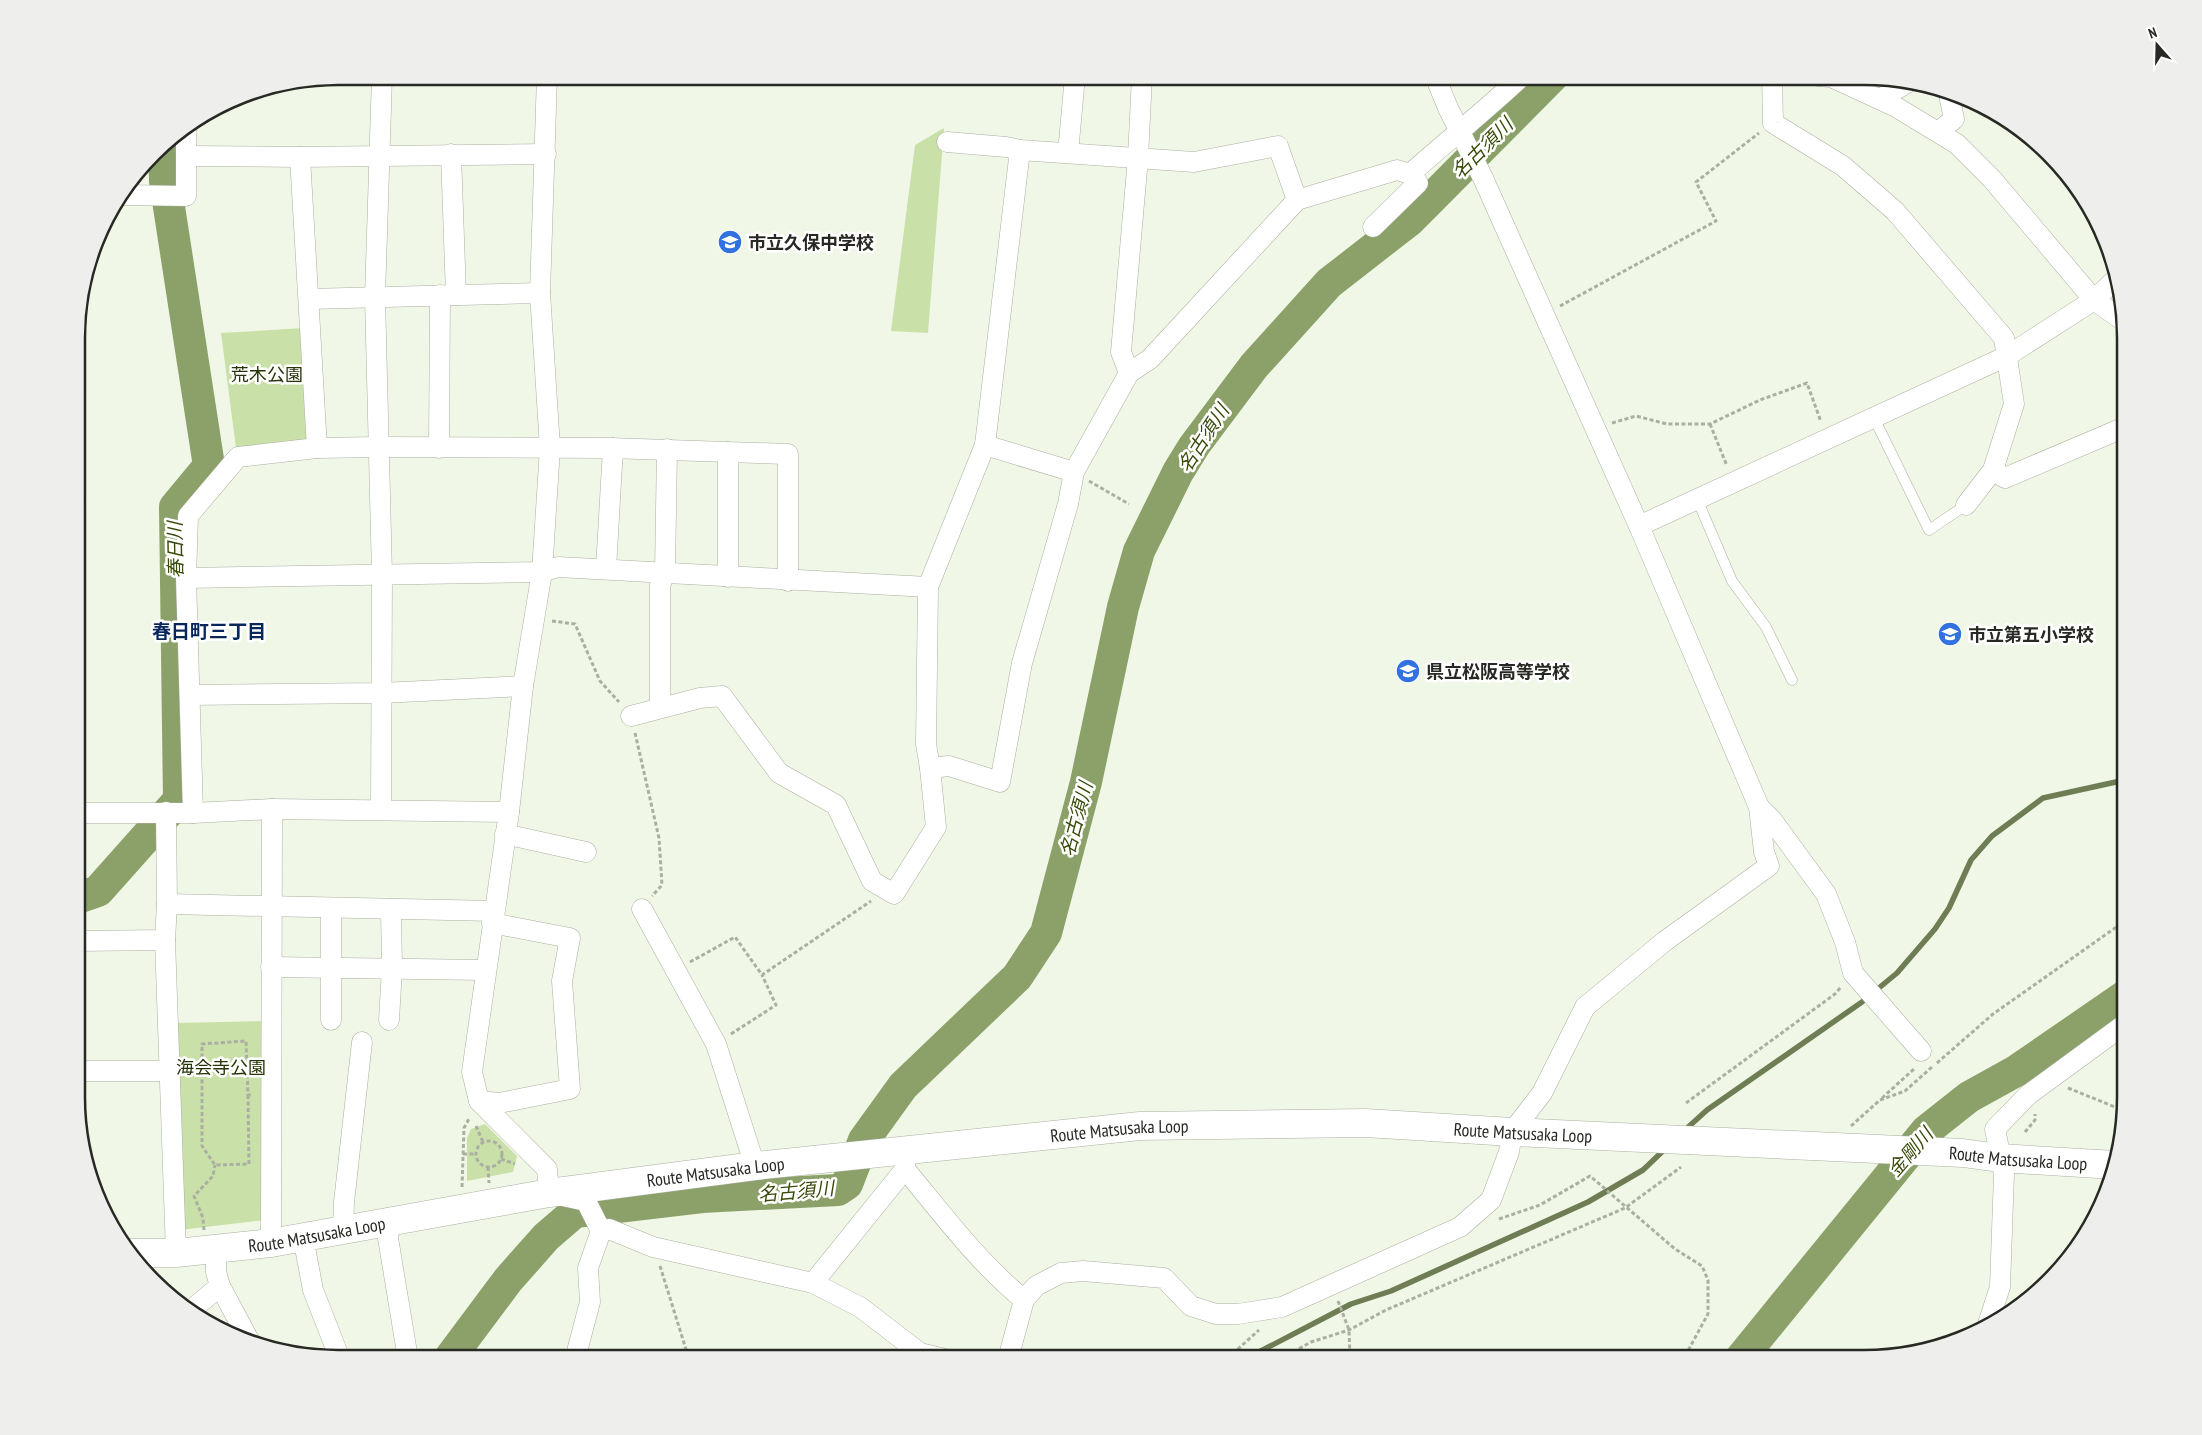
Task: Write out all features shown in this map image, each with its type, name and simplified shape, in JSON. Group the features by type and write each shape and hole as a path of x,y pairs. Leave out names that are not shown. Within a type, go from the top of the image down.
{"main road":[{"name":"Route Matsusaka Loop","path":"139,1253 176,1253 210,1241 271,1243 549,1193 755,1166 821,1159 900,1157 1140,1126 1365,1123 1512,1132 1812,1144 2107,1165"}],"street":[{"path":"381,810 382,576 375,297 382,85"},
{"path":"548,85 546,154 541,206 540,293 550,448 542,572 523,686 509,812 472,1072 479,1101 547,1169 549,1193 586,1201 600,1231 588,1268 590,1302 577,1350"},
{"path":"1068,153 1074,85"},
{"path":"1129,373 1121,352 1138,158 1142,85"},
{"path":"1010,1350 1024,1300 1036,1286 1061,1273 1084,1271 1164,1278 1192,1306 1216,1314 1238,1314 1282,1307 1460,1227 1491,1200 1509,1152 1512,1132 1542,1094 1586,1007 1665,941 1768,866 1764,852 1758,807 1639,526 1483,178 1459,131 1439,85"},
{"path":"1410,174 1459,131 1476,119 1512,85"},
{"path":"1772,85 1773,123 1843,166 1895,211 2004,338 2014,404 1993,470 1966,505"},
{"path":"1849,85 1880,99 1958,144 1992,179 2094,300 2116,315"},
{"path":"1880,99 1899,87"},
{"path":"1938,132 1954,119 1950,100"},
{"path":"129,195 186,196 186,135"},
{"path":"947,142 1006,146 1020,150 1194,162 1278,146 1297,200"},
{"path":"631,716 700,698 722,696 779,772 836,805 872,881 894,894 936,827 926,744 928,587 985,445 1020,150"},
{"path":"439,448 448,295 452,154"},
{"path":"187,156 300,158 452,154 546,154"},
{"path":"300,158 317,448"},
{"path":"930,768 949,766 1000,782 1022,664 1068,504 1074,472 1129,373 1150,359 1297,200 1397,170 1410,174 1418,183 1374,227"},
{"path":"1639,526 2007,356 2094,300 2111,283"},
{"path":"309,299 540,293"},
{"path":"1993,470 2005,478 2117,430"},
{"path":"985,445 1074,472"},
{"path":"193,813 186,578 188,516 238,457 317,448 378,447 613,448 788,454 788,580"},
{"path":"606,569 613,448"},
{"path":"660,708 660,585 665,572 667,449"},
{"path":"728,452 728,577"},
{"path":"186,578 542,572 558,567 928,587"},
{"path":"190,695 381,693 523,686"},
{"path":"1758,807 1772,820 1826,894 1845,942 1853,973 1921,1051"},
{"path":"85,813 193,813 272,809 509,812"},
{"path":"271,1243 272,809"},
{"path":"166,812 167,904 165,940 168,1071 176,1253"},
{"path":"505,834 586,852"},
{"path":"167,904 391,910 493,917 570,938 562,981 570,1089 499,1103 479,1101"},
{"path":"331,908 331,1020"},
{"path":"642,909 716,1044 755,1166"},
{"path":"389,1020 392,968 391,910"},
{"path":"85,941 165,940"},
{"path":"271,967 486,970"},
{"path":"1991,1316 2000,1286 2004,1174 1999,1158 1996,1129 2028,1095 2117,1030"},
{"path":"343,1230 344,1202 362,1042"},
{"path":"85,1071 168,1071"},
{"path":"812,1283 900,1157 971,1250 1000,1280 1024,1300"},
{"path":"390,1222 388,1238 407,1350"},
{"path":"600,1231 609,1229 653,1247 812,1283 860,1306 916,1350"},
{"path":"304,1237 313,1290 336,1350"},
{"path":"210,1241 220,1286 245,1332"},
{"path":"196,1307 220,1286"}],"lane":[{"path":"1874,418 1929,530 1966,505"},
{"path":"1697,500 1732,581 1766,627 1792,680"}],"path":[{"path":"1544,314 1716,221 1696,182 1773,123"},
{"path":"1595,428 1636,416 1667,424 1710,424 1760,400 1807,384 1827,439"},
{"path":"1710,424 1734,482"},
{"path":"1074,472 1129,504"},
{"path":"534,619 576,624 600,681 631,716 659,838 662,885 642,909"},
{"path":"762,975 873,900 872,881"},
{"path":"1880,1100 1905,1090 1993,1014 2117,927"},
{"path":"675,970 735,936 762,975 776,1005 716,1044"},
{"path":"1686,1103 1835,994 1853,973"},
{"path":"210,1241 194,1196 213,1176 215,1165 202,1146 202,1044 246,1041 249,1164 215,1165"},
{"path":"1851,1126 1921,1062 1921,1051"},
{"path":"2063,1086 2116,1108"},
{"path":"248,1096 271,1095"},
{"path":"462,1188 464,1128 479,1101"},
{"path":"489,1140 500,1146 501,1159 497,1164 488,1167 478,1162 476,1154 478,1146 489,1140"},
{"path":"463,1154 476,1154"},
{"path":"501,1159 519,1165"},
{"path":"488,1167 489,1186 496,1184"},
{"path":"1296,1350 1311,1342 1349,1330 1386,1310 1625,1208 1681,1167"},
{"path":"1460,1227 1499,1219 1540,1205 1590,1176 1675,1249 1702,1266 1708,1280 1708,1314 1688,1350"},
{"path":"653,1247 686,1350"},
{"path":"1332,1284 1349,1330 1350,1350"},
{"path":"1236,1350 1282,1307"}],"green space":[{"path":"944,128 928,333 891,331 915,145"},
{"name":"荒木公園","path":"304,328 311,439 236,448 221,333"},
{"name":"海会寺公園","path":"265,1021 265,1220 180,1230 175,1023"},
{"path":"485,1124 517,1156 513,1172 467,1181 467,1138 471,1129"}],"waterway":[{"name":"名古須川","path":"456,1350 508,1280 546,1237 575,1212 702,1197 838,1190 847,1184 864,1140 903,1086 1017,977 1046,933 1086,782 1123,607 1139,551 1178,472 1194,446 1254,366 1329,283 1410,220 1544,85"},
{"name":"春日川","path":"85,896 98,891 179,800 175,507 209,466 165,181 164,154"},
{"path":"1685,1130 1707,1110 1862,1002 1897,973 1935,929 1949,908 1971,860 1992,836 2043,798 2117,782"},
{"name":"金剛川","path":"1748,1350 1926,1131 1969,1097 2016,1071 2117,1002"},
{"path":"1263,1350 1351,1304 1391,1291 1588,1202 1643,1170 1665,1149"}],"place":[{"name":"市立久保中学校","path":"730,242"},
{"name":"市立第五小学校","path":"1950,634"},
{"name":"県立松阪高等学校","path":"1408,671"}],"district":[{"name":"春日町三丁目","path":"209,631"}]}
